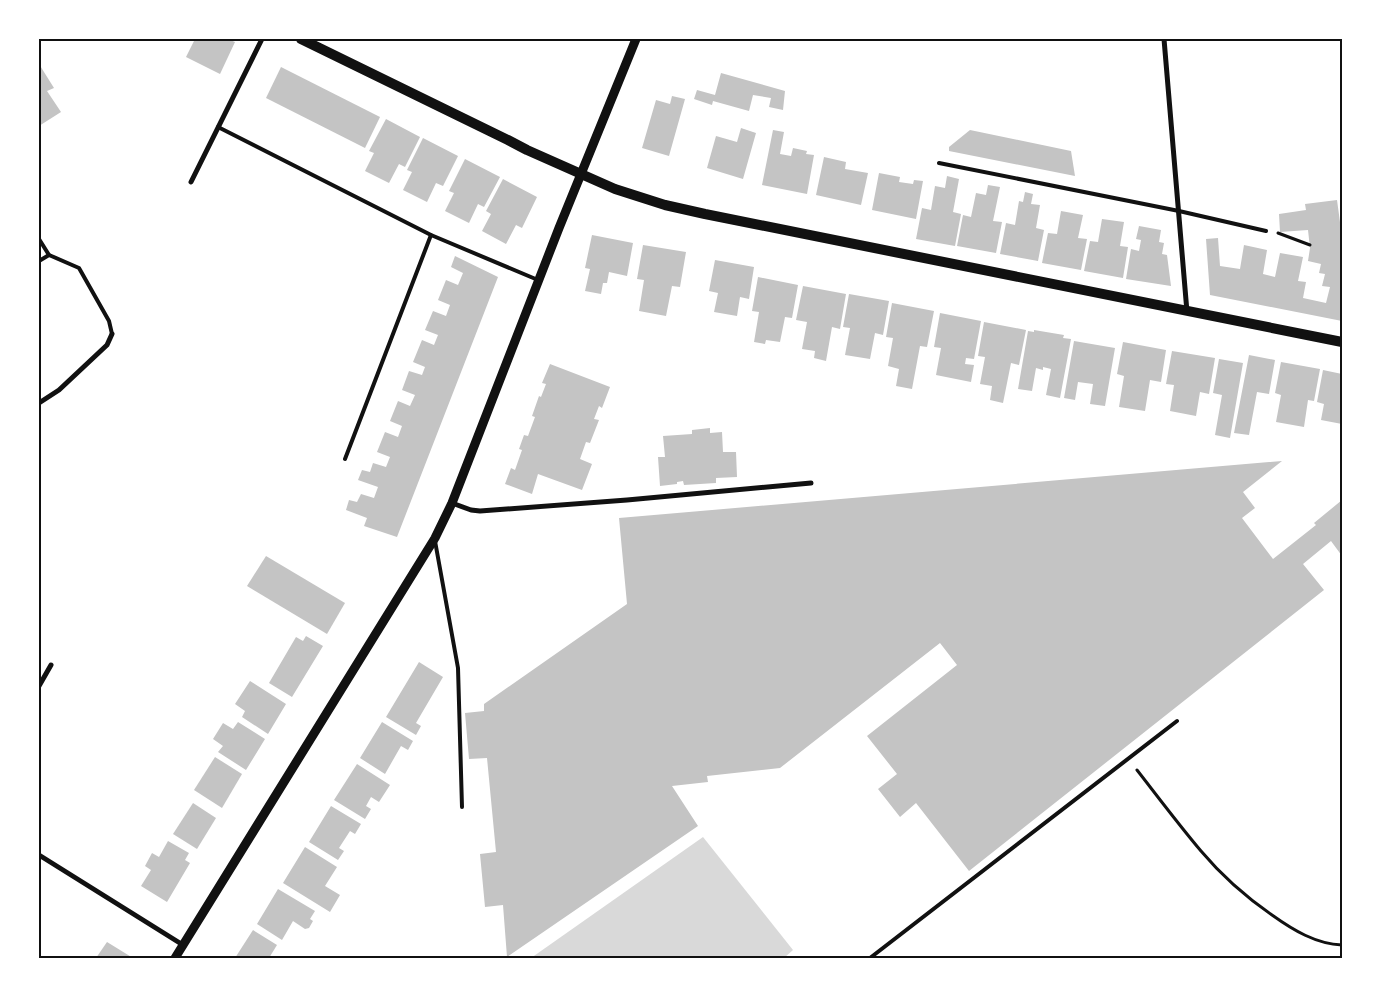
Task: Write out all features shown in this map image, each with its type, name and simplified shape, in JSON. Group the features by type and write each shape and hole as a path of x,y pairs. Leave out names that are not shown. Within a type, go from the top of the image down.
{"main road":[{"path":"301,39 527,150 615,189 665,205 1342,342"}],"street":[{"path":"191,182 262,39"},
{"path":"175,958 435,538 452,503 538,280 636,39"},
{"path":"1164,39 1187,312"},
{"path":"39,403 59,390 106,345 112,334"},
{"path":"452,503 471,510 480,511 811,483"},
{"path":"39,686 51,666"},
{"path":"39,855 183,945"}],"lane":[{"path":"218,127 431,235 538,280"},
{"path":"939,163 1179,211 1266,231"},
{"path":"345,459 431,235"},
{"path":"39,238 49,255 79,268 110,321 112,334"},
{"path":"39,261 49,255"},
{"path":"435,538 458,668 462,807"},
{"path":"870,958 1177,721"}],"path":[{"path":"1277,233 1310,245"},
{"path":"1128,759 1202,852 1253,902 1297,931 1313,939 1342,945"}],"shaded area":[{"path":"703,837 793,950 784,958 531,958"}],"building":[{"path":"195,39 228,39 235,42 220,74 186,57"},
{"path":"39,64 54,88 47,91 61,112 39,126"},
{"path":"281,67 380,117 365,148 266,98"},
{"path":"721,73 785,91 783,110 769,107 771,98 753,95 749,111 713,101 712,105 694,99 697,90 715,95"},
{"path":"672,96 685,99 669,156 642,148 656,100 670,104"},
{"path":"386,119 420,137 405,167 399,164 389,183 365,171 374,153 369,151"},
{"path":"741,128 756,133 743,179 707,168 716,136 737,142"},
{"path":"773,130 784,132 780,154 791,156 793,148 807,151 806,154 814,155 807,194 762,185"},
{"path":"970,130 1071,151 1075,176 949,151 949,147"},
{"path":"423,138 458,156 443,186 436,183 427,202 403,190 412,172 407,170"},
{"path":"824,157 846,162 845,169 868,173 861,205 816,195"},
{"path":"465,159 500,177 484,207 478,204 469,223 445,211 454,193 449,191"},
{"path":"879,173 900,177 899,182 913,184 914,180 923,181 916,219 872,210"},
{"path":"947,176 959,179 953,212 961,214 955,246 916,239 922,208 931,210 935,186 945,188"},
{"path":"503,179 537,197 522,228 516,225 506,244 482,231 491,214 486,211"},
{"path":"988,185 1000,187 993,221 1002,222 996,253 957,246 963,215 971,217 976,193 986,195"},
{"path":"1025,192 1033,194 1031,204 1040,205 1036,228 1044,230 1038,261 1000,254 1006,223 1015,225 1019,201 1023,202"},
{"path":"1337,200 1342,237 1342,321 1210,295 1206,239 1218,238 1220,266 1240,269 1244,245 1267,250 1263,274 1275,277 1280,253 1303,257 1298,281 1306,282 1303,298 1326,303 1330,287 1322,286 1325,274 1319,273 1321,264 1308,261 1310,248 1308,230 1280,232 1279,214 1306,210 1305,204"},
{"path":"1061,211 1083,215 1078,238 1087,239 1081,270 1042,263 1048,233 1057,234"},
{"path":"1102,219 1124,222 1120,246 1128,247 1123,278 1084,271 1090,241 1098,242"},
{"path":"1139,226 1161,230 1159,242 1164,243 1162,254 1167,255 1171,286 1126,279 1131,249 1139,251 1141,240 1136,239"},
{"path":"592,235 633,243 627,276 609,272 607,283 603,283 601,294 585,291 590,269 585,268"},
{"path":"643,245 686,252 680,287 672,286 666,316 639,311 644,280 637,279"},
{"path":"455,256 498,277 397,537 364,526 367,518 346,510 349,500 357,502 361,494 374,498 378,487 358,480 362,470 370,472 373,463 386,467 390,457 377,452 385,432 398,437 402,426 390,421 398,401 410,406 415,395 402,390 409,371 422,375 425,367 413,362 422,340 434,345 438,335 425,330 433,311 446,316 450,305 438,300 446,280 458,285 463,273 451,267"},
{"path":"715,260 754,267 749,299 740,297 737,316 714,312 718,293 709,291"},
{"path":"758,277 798,285 792,318 785,317 780,342 766,340 765,344 754,342 759,312 752,311"},
{"path":"803,286 846,294 840,329 832,327 826,361 814,358 815,351 802,349 807,322 796,320"},
{"path":"849,294 889,301 883,335 875,333 870,359 845,355 850,328 843,327"},
{"path":"892,303 934,311 927,347 920,346 912,389 896,386 899,369 888,366 893,338 886,337"},
{"path":"940,313 981,321 974,359 966,358 965,364 974,365 971,382 936,375 941,348 934,347"},
{"path":"984,322 1026,330 1019,365 1011,363 1003,403 990,400 992,386 980,384 985,357 978,356"},
{"path":"1034,330 1064,335 1063,338 1071,339 1060,398 1046,395 1051,369 1043,367 1043,370 1036,368 1032,391 1018,389 1028,331 1034,332"},
{"path":"1074,341 1115,348 1105,406 1090,404 1093,384 1078,382 1075,400 1064,398"},
{"path":"1123,342 1166,350 1161,382 1150,380 1145,411 1119,407 1124,376 1117,374"},
{"path":"1172,351 1215,358 1209,394 1200,392 1196,416 1170,411 1174,385 1166,384"},
{"path":"1249,355 1275,360 1269,394 1257,392 1249,435 1234,433"},
{"path":"1219,359 1243,363 1230,438 1215,435 1222,395 1213,393"},
{"path":"1281,362 1320,369 1314,401 1308,400 1304,427 1276,422 1281,395 1275,393"},
{"path":"550,364 610,387 602,408 599,406 594,419 599,420 590,443 586,442 580,459 592,464 582,490 538,474 532,494 505,484 511,468 515,470 522,450 519,449 524,435 528,436 535,417 532,416 539,396 541,397 546,384 542,383"},
{"path":"1323,370 1342,374 1342,424 1321,420 1324,404 1317,402"},
{"path":"710,428 710,433 722,432 723,452 736,452 737,477 716,478 716,483 684,485 683,481 677,482 677,484 660,486 658,457 665,457 663,436 692,434 692,430"},
{"path":"1282,461 1243,492 1255,508 1242,518 1273,559 1316,525 1314,523 1342,500 1342,556 1331,541 1303,564 1324,590 969,871 916,803 900,817 878,789 897,774 867,736 957,665 940,643 780,768 707,776 708,782 672,786 698,826 507,957 503,905 485,907 480,854 496,852 487,758 469,759 465,713 484,711 484,704 627,604 619,518"},
{"path":"266,556 345,603 327,634 247,586"},
{"path":"306,636 323,646 292,697 269,683 296,637 303,641"},
{"path":"419,662 443,677 416,723 421,726 416,735 386,717"},
{"path":"250,681 286,704 268,734 242,717 245,711 235,704"},
{"path":"238,722 265,739 246,770 218,752 223,746 213,739 223,723 233,729"},
{"path":"382,722 413,741 408,750 401,746 385,774 360,758"},
{"path":"215,757 242,774 222,808 194,790"},
{"path":"357,764 390,785 379,802 371,797 366,806 371,809 365,819 334,800"},
{"path":"193,803 216,818 197,849 173,834"},
{"path":"331,806 361,824 355,834 350,831 339,848 344,851 338,860 309,842"},
{"path":"168,841 189,853 185,860 190,863 167,902 141,886 151,870 145,866 152,853 159,857"},
{"path":"305,847 337,867 325,886 340,895 330,912 283,883"},
{"path":"278,889 315,911 310,919 313,921 309,928 305,929 293,921 282,940 257,924"},
{"path":"253,930 277,945 269,958 235,958"},
{"path":"107,942 133,958 96,958"}]}
